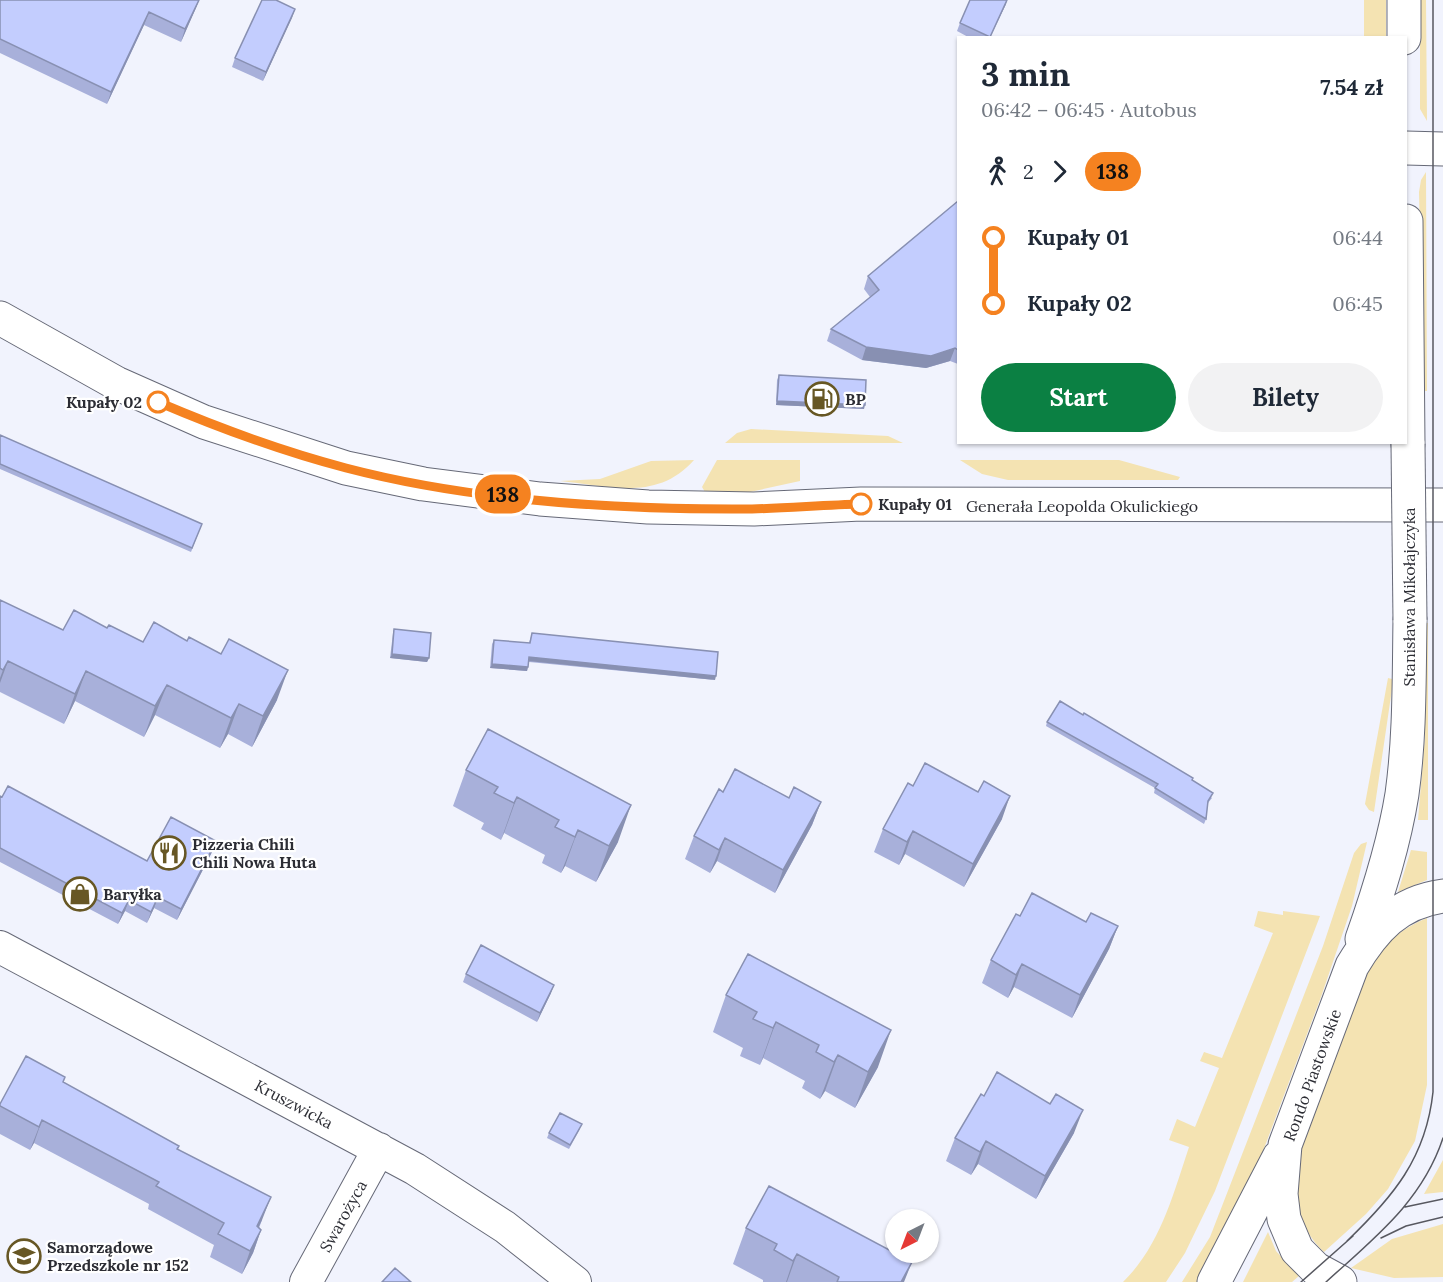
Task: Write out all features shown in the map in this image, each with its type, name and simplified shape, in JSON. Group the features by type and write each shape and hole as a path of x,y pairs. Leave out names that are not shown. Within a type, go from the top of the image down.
{"street":[{"path":"1404,0 1404,36"},
{"path":"1407,147 1443,149"},
{"name":"Generała Leopolda Okulickiego","path":"0,318 107,378 204,422 346,468 423,484 540,499 648,507 754,509 861,504 1443,505"},
{"name":"Stanisława Mikołajczyka","path":"1352,966 1390,854 1402,795 1408,718 1410,620 1407,332"},
{"name":"Rondo Piastowskie","path":"1340,1282 1306,1260 1290,1235 1281,1194 1285,1145 1352,966 1372,934 1393,914 1416,902 1443,896"},
{"name":"Kruszwicka","path":"0,947 379,1149 478,1209 575,1282"},
{"path":"1214,1282 1285,1145"},
{"name":"Swarożyca","path":"306,1282 379,1149"}],"shaded area":[{"path":"1364,0 1386,0 1386,36 1364,36"},
{"path":"1420,0 1426,0 1427,121 1420,109"},
{"path":"1426,172 1427,391 1424,391 1419,192 1421,180"},
{"path":"751,429 888,436 903,443 725,443 737,433"},
{"path":"694,460 680,473 664,482 648,486 614,488 560,481 600,479 651,461"},
{"path":"717,460 800,460 800,481 750,492 705,492 702,487"},
{"path":"960,460 1119,460 1180,477 1178,480 1008,480 982,474"},
{"path":"1425,623 1428,623 1428,820 1418,820 1425,737"},
{"path":"1388,678 1392,679 1392,689 1374,812 1369,810 1365,804"},
{"path":"1367,842 1352,906 1321,997 1251,1183 1203,1282 1182,1282 1210,1237 1323,946 1354,853 1361,844"},
{"path":"1411,850 1427,852 1427,880 1398,892"},
{"path":"1258,911 1283,915 1283,911 1320,916 1215,1191 1185,1253 1166,1282 1123,1282 1136,1268 1156,1236 1189,1147 1169,1140 1177,1119 1195,1127 1219,1068 1200,1061 1204,1052 1222,1058 1273,933 1254,926"},
{"path":"1427,918 1427,1085 1415,1141 1388,1189 1366,1214 1324,1252 1307,1231 1296,1197 1297,1168 1307,1127 1369,967 1380,951 1394,938"},
{"path":"1443,1160 1443,1192 1424,1194"},
{"path":"1443,1224 1443,1277 1394,1278 1351,1268 1392,1239"},
{"path":"1268,1232 1276,1251 1299,1276 1292,1282 1243,1282"}],"building":[{"path":"0,0 199,0 185,29 149,12 111,92 0,39"},
{"path":"262,0 276,0 295,9 266,72 235,58"},
{"path":"970,0 1007,0 990,36 960,23"},
{"path":"957,202 957,349 931,356 866,347 831,329 879,290 868,276"},
{"path":"779,375 866,380 865,405 777,401"},
{"path":"0,435 202,524 192,548 0,464"},
{"path":"0,600 63,630 74,610 107,628 109,625 143,642 154,622 187,641 189,637 221,654 229,639 288,670 263,716 239,704 231,718 167,685 155,706 86,671 75,694 8,661 3,670 0,668"},
{"path":"394,629 431,633 429,658 392,654"},
{"path":"532,633 718,652 716,676 529,657 528,667 492,664 494,640 530,643"},
{"path":"1060,701 1193,778 1192,780 1213,793 1208,801 1206,819 1155,788 1158,784 1047,722"},
{"path":"488,729 631,805 609,846 578,830 575,837 555,827 559,820 517,797 514,803 494,793 498,787 466,770"},
{"path":"925,763 978,792 984,781 1010,796 973,864 913,831 907,842 883,829 908,783 913,786"},
{"path":"735,769 789,798 794,787 821,802 783,870 725,838 719,850 694,836 719,789 723,792"},
{"path":"8,786 147,861 171,817 216,841 181,909 158,897 151,912 129,900 122,913 0,848 0,796 2,797"},
{"path":"1032,893 1086,922 1091,913 1118,926 1080,995 1022,964 1016,975 991,960 1016,914 1020,916"},
{"path":"481,945 554,985 540,1013 466,974"},
{"path":"748,954 891,1030 868,1072 838,1055 834,1062 816,1052 819,1045 776,1022 773,1028 753,1019 757,1012 726,995"},
{"path":"26,1056 65,1077 63,1082 179,1146 177,1149 271,1197 257,1226 261,1230 250,1251 218,1234 224,1223 156,1186 159,1182 42,1120 39,1127 0,1106"},
{"path":"997,1072 1050,1104 1056,1094 1083,1110 1045,1176 986,1141 980,1152 955,1138 981,1094 984,1096"},
{"path":"560,1113 582,1124 570,1145 549,1133"},
{"path":"769,1186 885,1248 885,1263 911,1263 901,1282 837,1282 839,1277 797,1254 793,1261 774,1250 777,1244 746,1228"},
{"path":"395,1268 411,1282 382,1282"}],"tram line":[{"path":"1347,1241 1379,1208 1405,1175 1423,1137 1433,1092 1433,0"},
{"path":"1326,1282 1378,1234 1409,1200 1434,1161 1443,1138"},
{"path":"1405,1207 1443,1199"},
{"path":"1381,1238 1406,1226 1443,1217"},
{"path":"1301,1282 1353,1236"}],"bus line":[{"name":"138","path":"158,402 241,435 346,468 423,484 617,506 754,509 861,504"}],"place":[{"name":"BP","path":"822,399"},
{"name":"Kupały 02","path":"158,402"},
{"name":"Kupały 01","path":"861,504"},
{"name":"Pizzeria Chili Chili Nowa Huta","path":"169,853"},
{"name":"Baryłka","path":"80,894"},
{"name":"Samorządowe Przedszkole nr 152","path":"24,1256"}]}
